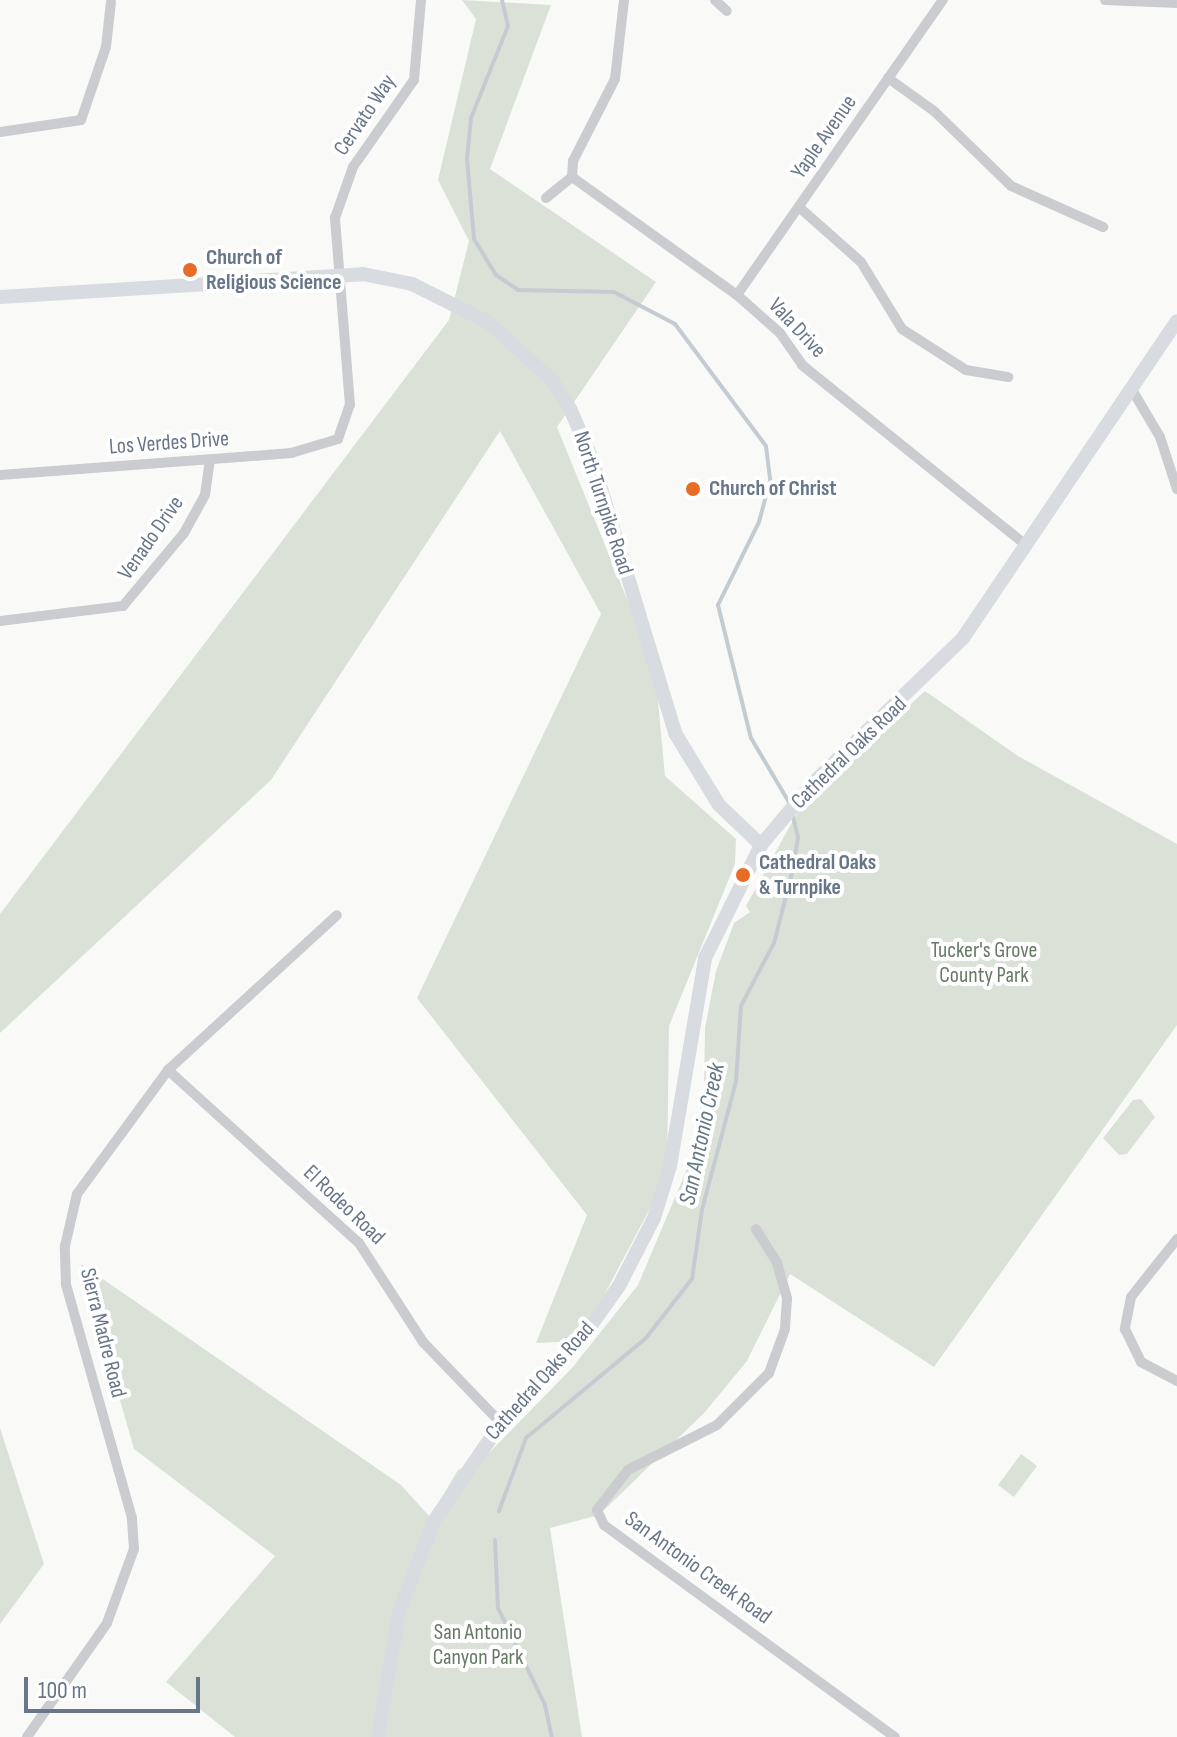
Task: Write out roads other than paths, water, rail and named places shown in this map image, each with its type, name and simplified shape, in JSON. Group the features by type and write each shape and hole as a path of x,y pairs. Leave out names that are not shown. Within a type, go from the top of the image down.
{"main road":[{"name":"North Turnpike Road","path":"0,297 343,273 412,284 468,309 552,380 592,459 675,733 719,805 761,845"},
{"name":"Cathedral Oaks Road","path":"378,1737 399,1612 415,1564 463,1471 501,1423 580,1341 637,1255 670,1166 705,958 761,845 813,783 926,680 988,606 1025,544 1177,321"}],"street":[{"name":"Cervato Way","path":"338,439 350,405 343,273 335,241 339,202 353,167 414,80 421,0"},
{"path":"546,198 572,177 573,161 615,79 624,0"},
{"path":"715,0 727,11"},
{"name":"Yaple Avenue","path":"737,295 943,0"},
{"path":"1105,0 1177,3"},
{"path":"0,132 81,120 106,47 111,2"},
{"path":"888,78 934,111 1011,186 1103,227"},
{"name":"Vala Drive","path":"572,177 737,295 780,333 802,365 1025,544"},
{"path":"800,208 861,262 902,329 966,370 1008,377"},
{"path":"1131,388 1160,437 1177,489"},
{"name":"Los Verdes Drive","path":"0,475 312,450 338,439"},
{"name":"Venado Drive","path":"0,621 111,611 132,599 184,533 205,495 210,460"},
{"name":"Sierra Madre Road","path":"27,1737 107,1623 134,1549 132,1518 66,1284 69,1218 87,1175 168,1070 337,915"},
{"name":"El Rodeo Road","path":"168,1070 359,1243 397,1293 423,1342 501,1423"},
{"name":"San Antonio Creek Road","path":"756,1229 777,1263 787,1299 785,1329 769,1373 758,1391 717,1425 628,1470 597,1510 604,1525 895,1737"},
{"path":"1177,1239 1131,1297 1125,1329 1141,1362 1177,1381"}],"waterway":[{"name":"San Antonio Creek","path":"502,0 508,26 471,118 467,159 474,239 496,275 518,290 614,292 675,324 766,446 770,481 759,522 718,605 751,738 790,804"},
{"name":"San Antonio Creek","path":"499,1511 526,1438 646,1338 692,1279 702,1210 736,1081 741,1006 774,943 793,869 798,837 792,813"},
{"name":"San Antonio Creek","path":"495,1540 498,1608 545,1705 552,1737"}],"place":[{"name":"Church of Religious Science","path":"190,270"},
{"name":"Church of Christ","path":"693,489"},
{"name":"Cathedral Oaks & Turnpike","path":"743,875"}],"park label":[{"name":"Tucker's Grove County Park","path":"984,962"},
{"name":"San Antonio Canyon Park","path":"478,1644"}]}
